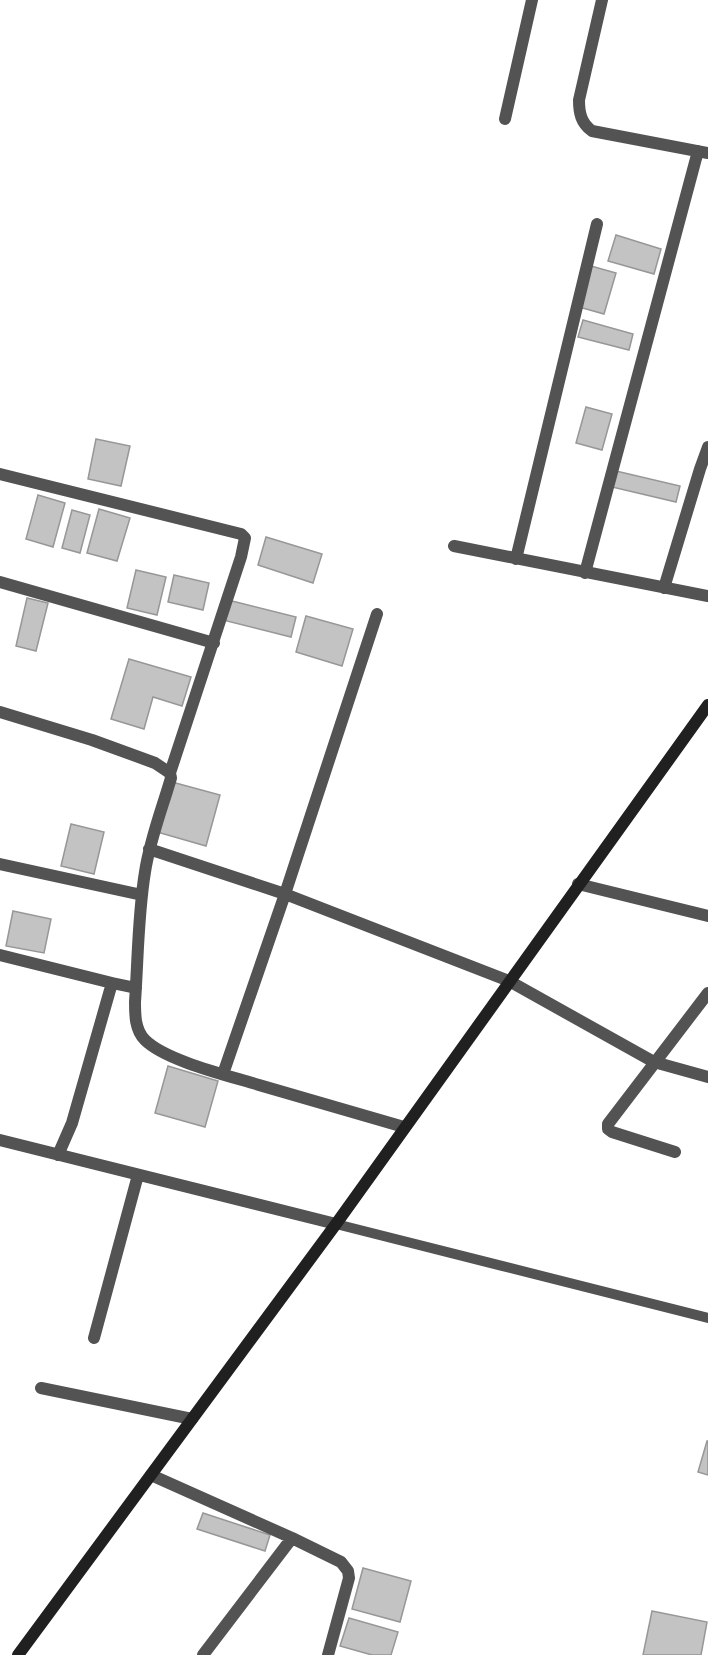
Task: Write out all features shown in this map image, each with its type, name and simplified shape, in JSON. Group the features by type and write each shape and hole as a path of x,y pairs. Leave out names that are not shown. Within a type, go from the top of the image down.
{"street":[{"path":"505,118 532,0"},
{"path":"585,573 703,152 592,130 585,126 579,110 579,100 602,0"},
{"path":"516,559 597,224"},
{"path":"664,588 708,447"},
{"path":"0,474 243,535 245,542 170,773 149,849 142,895 136,988 135,1018 140,1034 144,1040 170,1056 223,1074 404,1127"},
{"path":"453,546 708,597"},
{"path":"0,582 214,643"},
{"path":"223,1074 285,894 376,614"},
{"path":"18,1655 336,1224 708,705"},
{"path":"0,712 92,740 154,763 170,773"},
{"path":"149,849 285,894 509,981 654,1062 708,1077"},
{"path":"0,864 142,895"},
{"path":"578,884 708,916"},
{"path":"0,955 136,988"},
{"path":"58,1155 72,1123 111,983"},
{"path":"675,1152 616,1133 608,1130 608,1127 612,1117 708,993"},
{"path":"0,1140 336,1224"},
{"path":"94,1338 138,1174"},
{"path":"41,1388 192,1419"},
{"path":"152,1475 341,1562 348,1571 349,1578 328,1655"},
{"path":"202,1655 292,1538"}],"lane":[{"path":"336,1224 708,1318"}],"building":[{"path":"616,235 661,249 654,274 608,261"},
{"path":"591,266 616,273 604,314 579,307"},
{"path":"583,320 633,334 629,350 578,337"},
{"path":"586,407 612,414 602,450 576,443"},
{"path":"96,439 130,446 121,486 88,479"},
{"path":"616,471 680,486 676,502 612,487"},
{"path":"38,495 65,503 53,547 26,539"},
{"path":"99,509 130,518 117,561 87,553"},
{"path":"72,510 90,515 80,553 62,548"},
{"path":"266,537 322,554 313,583 258,565"},
{"path":"136,570 166,577 157,615 127,608"},
{"path":"174,575 209,583 203,610 168,602"},
{"path":"27,598 48,603 36,651 16,646"},
{"path":"228,600 296,617 291,637 223,620"},
{"path":"306,616 353,629 342,666 296,652"},
{"path":"129,659 191,677 182,706 153,697 144,729 111,719"},
{"path":"172,782 220,795 206,846 157,832"},
{"path":"71,824 104,832 94,874 61,866"},
{"path":"13,911 51,919 44,953 6,946"},
{"path":"168,1066 218,1081 205,1127 155,1113"},
{"path":"708,1441 708,1475 698,1472"},
{"path":"203,1513 270,1535 265,1551 197,1529"},
{"path":"363,1568 411,1581 400,1622 352,1609"},
{"path":"652,1611 707,1622 701,1655 643,1655"},
{"path":"349,1618 398,1632 391,1655 372,1655 340,1646"}]}
